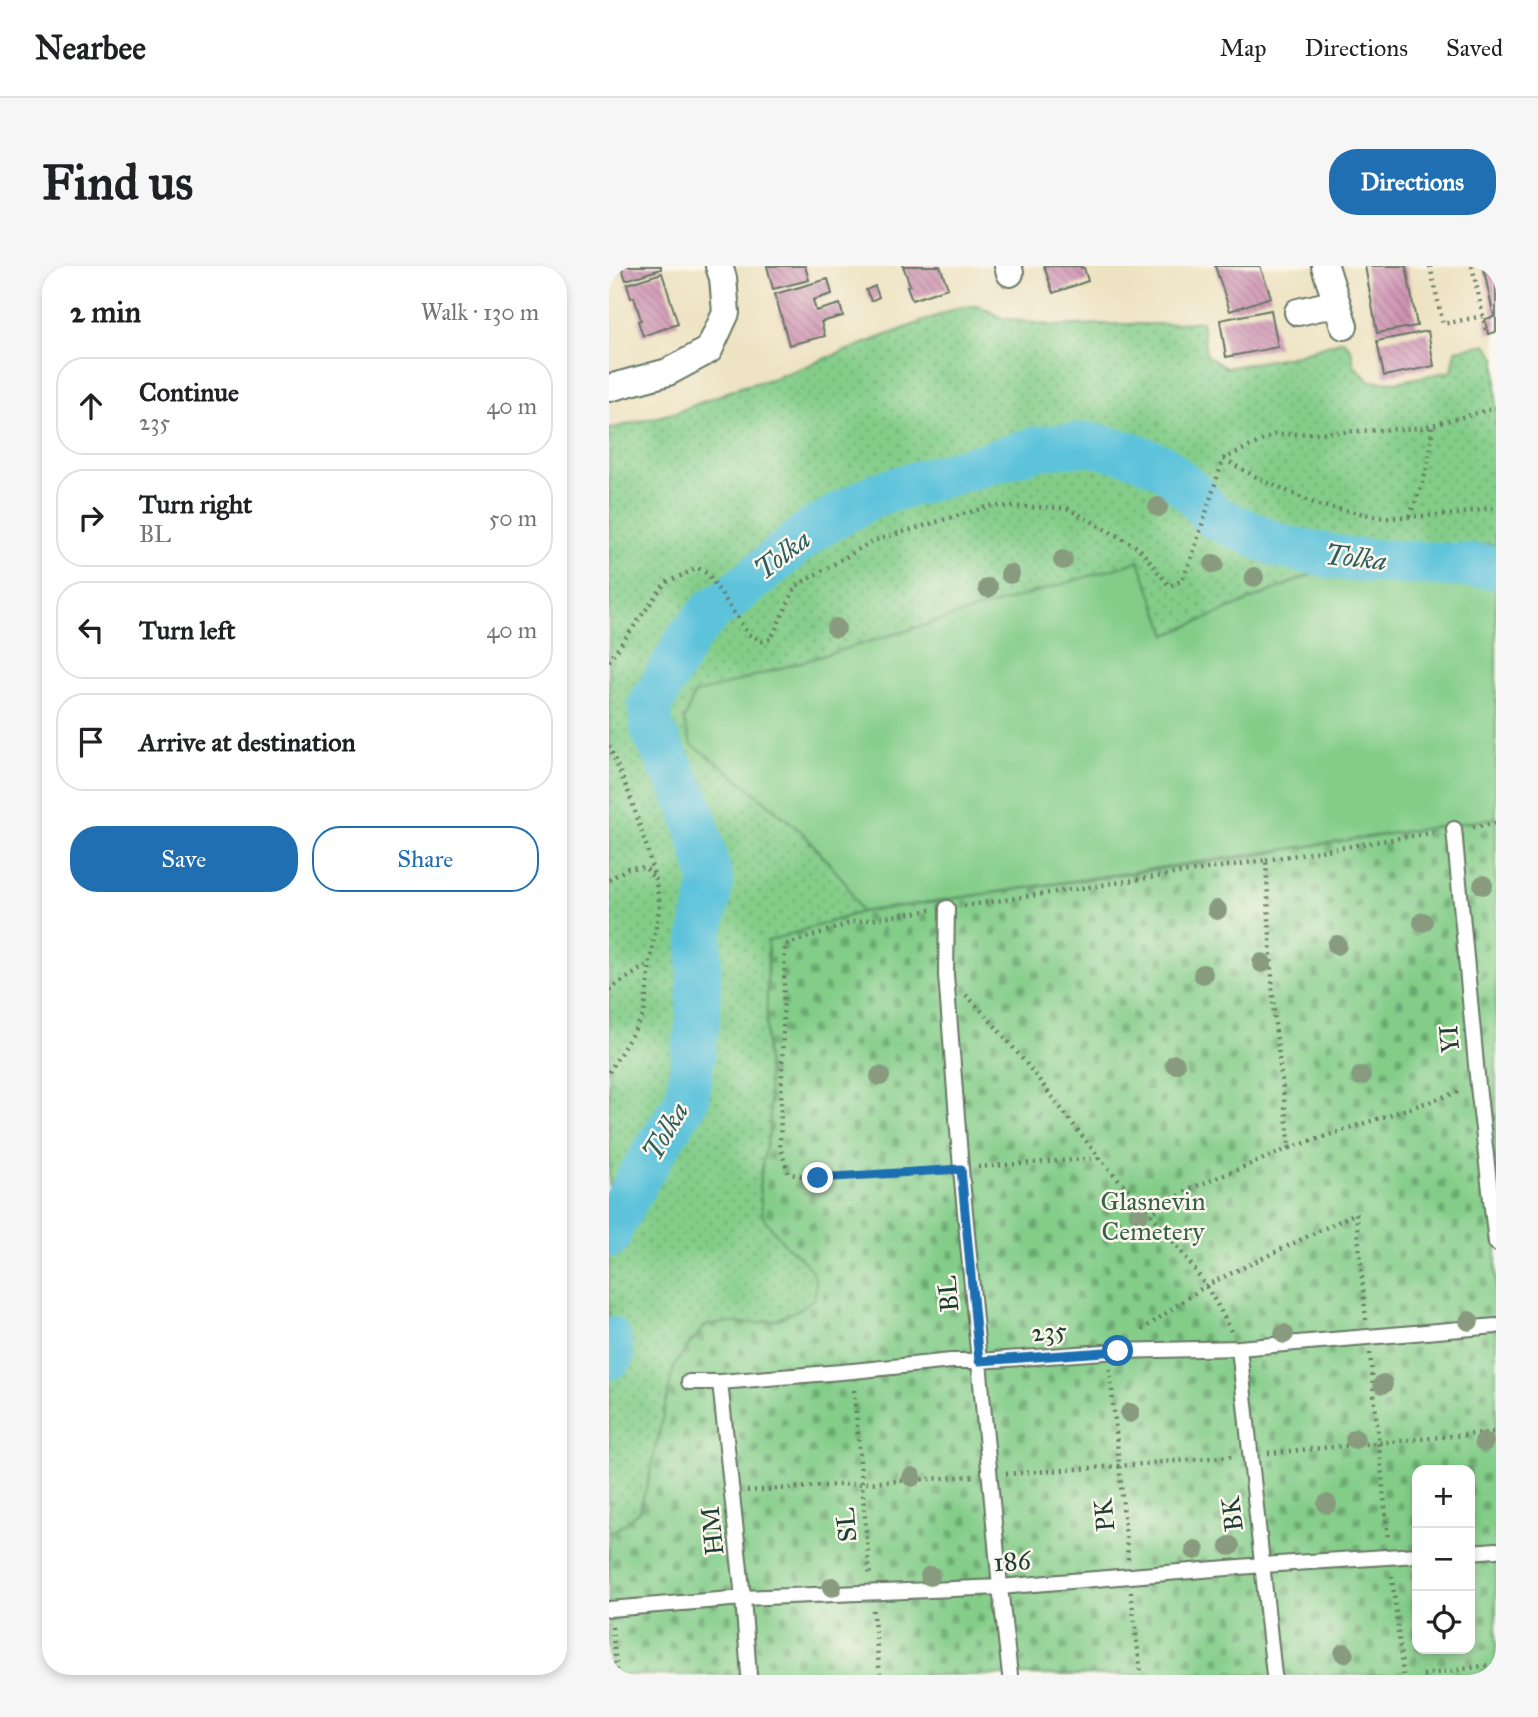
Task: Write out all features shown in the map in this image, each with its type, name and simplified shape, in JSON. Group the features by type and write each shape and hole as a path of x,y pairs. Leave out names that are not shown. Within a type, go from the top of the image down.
{"street":[{"path":"609,388 668,372 709,350 726,313 723,278 719,266"},
{"path":"1298,312 1341,314 1325,266"}],"lane":[{"name":"YI","path":"1454,829 1496,1243"},
{"name":"BL","path":"947,908 946,975 961,1169 1010,1675"},
{"name":"235","path":"689,1382 720,1382 951,1361 1113,1351 1239,1348 1496,1326"},
{"name":"BK","path":"1239,1348 1275,1675"},
{"name":"HM","path":"720,1382 733,1492 749,1675"},
{"path":"1475,1552 1496,1550"},
{"name":"186","path":"610,1609 743,1598 1000,1587 1412,1555"}],"path":[{"path":"1430,266 1443,324 1483,316"},
{"path":"1472,266 1486,331"},
{"path":"609,661 665,583 698,568 708,574 748,634 762,641 771,639 796,586 873,541 990,506 1067,508 1139,548 1169,586 1181,581 1190,564 1223,458 1274,435 1421,428 1496,408"},
{"path":"1409,517 1421,492 1432,441 1432,426"},
{"path":"1223,458 1254,476 1318,505 1385,518 1457,514 1496,507"},
{"path":"609,746 630,796 646,845 660,904 644,1014 609,1072"},
{"path":"1100,1158 818,1178 789,1174 781,1148 785,945 854,922 1454,829"},
{"path":"1266,860 1274,1016 1290,1148"},
{"path":"609,880 628,868 645,867 655,879"},
{"path":"609,990 650,963"},
{"path":"946,975 978,1007 1040,1080 1100,1158 1188,1261 1221,1309 1239,1348"},
{"path":"1150,1214 1192,1188 1290,1148 1478,1086"},
{"path":"1113,1351 1205,1286 1243,1269"},
{"name":"PK","path":"1113,1351 1119,1466 1141,1675"},
{"name":"SL","path":"853,1371 880,1675"},
{"path":"733,1492 1119,1466 1496,1432"},
{"path":"1389,1556 1403,1675"},
{"path":"610,1609 617,1675"},
{"path":"1423,1675 1496,1664"}],"green space":[{"path":"979,306 1002,318 1055,326 1202,321 1206,355 1226,368 1297,355 1343,340 1351,349 1354,365 1369,381 1396,382 1452,371 1456,350 1486,344 1496,357 1496,545 1361,544 1315,538 1309,575 1167,635 1139,561 694,694 684,721 691,744 726,769 803,833 845,882 861,912 768,941 766,1047 770,1115 759,1187 763,1217 786,1246 812,1271 816,1282 815,1298 800,1309 778,1319 759,1323 707,1325 688,1346 674,1366 639,1511 609,1533 609,429 677,412 740,387 775,378 960,307"},
{"path":"1251,489 1496,522 1496,564 1312,551"},
{"path":"1139,561 1167,635 1318,572 1496,578 1496,818 861,912 845,882 803,833 726,769 691,744 684,721 694,694"},
{"name":"Glasnevin Cemetery","path":"1496,818 1496,1675 609,1675 609,1533 622,1526 639,1510 648,1482 674,1366 707,1325 727,1323 801,1258 786,1246 763,1218 759,1187 769,1133 766,1047 768,941 861,912"}],"building":[{"path":"621,266 661,266 661,269 626,280"},
{"path":"767,266 805,266 809,280 773,289"},
{"path":"903,266 940,266 948,288 912,300"},
{"path":"1044,266 1081,266 1088,281 1053,293"},
{"path":"1215,266 1260,266 1271,297 1230,311"},
{"path":"1365,266 1406,266 1417,326 1377,333"},
{"path":"1483,266 1496,266 1496,332 1488,334 1485,319 1494,317"},
{"path":"662,273 678,324 643,336 634,297 631,298 627,284"},
{"path":"828,279 832,294 813,300 816,311 840,304 843,316 821,322 825,336 789,345 775,294"},
{"path":"875,286 879,297 871,301 866,290"},
{"path":"1271,310 1278,347 1226,357 1220,320"},
{"path":"1428,331 1434,366 1384,376 1377,341"}],"waterway":[{"name":"Tolka","path":"609,1236 640,1175 687,1099 698,1020 700,939 712,882 691,806 652,729 650,706 688,638 712,610 812,530 877,494 1037,448 1089,444 1130,453 1162,466 1193,493 1214,517 1282,547 1352,560 1496,567"},
{"name":"Tolka","path":"609,1338 612,1356 609,1358"}],"route":[{"path":"818,1178 961,1169 979,1361 1118,1351"}]}
